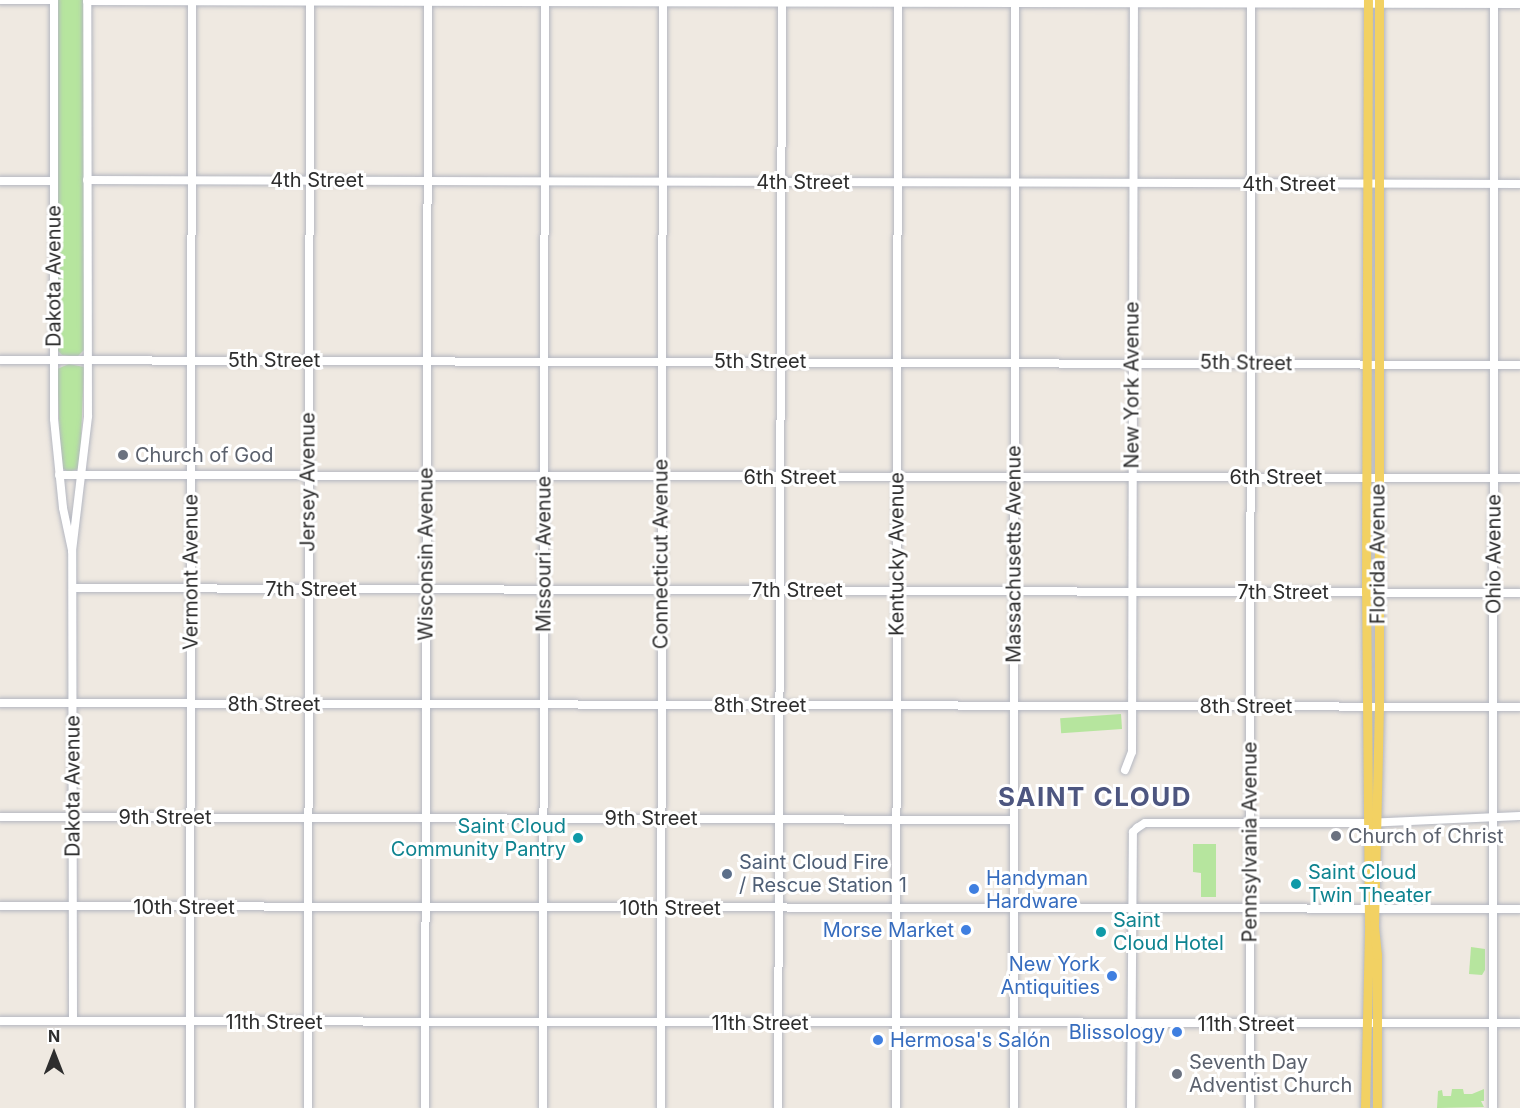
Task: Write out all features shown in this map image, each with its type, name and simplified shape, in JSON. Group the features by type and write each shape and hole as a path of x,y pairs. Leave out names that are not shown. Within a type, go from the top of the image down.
{"main road":[{"name":"Florida Avenue","path":"1368,2 1366,823 1377,1024 1377,1108"},
{"name":"Florida Avenue","path":"1365,1108 1366,1024 1377,822 1380,2"}],"street":[{"path":"0,0 54,0"},
{"name":"Dakota Avenue","path":"54,0 54,419 59,474 72,551 73,588 73,1021"},
{"path":"87,0 1494,2 1520,4"},
{"name":"Dakota Avenue","path":"72,551 83,474 88,416 87,0"},
{"name":"Vermont Avenue","path":"190,1108 192,1"},
{"name":"Jersey Avenue","path":"308,1108 310,1"},
{"name":"Wisconsin Avenue","path":"425,1108 428,1"},
{"name":"Missouri Avenue","path":"543,1108 545,1"},
{"name":"Connecticut Avenue","path":"661,1108 663,1"},
{"path":"778,1108 780,1023 778,590 781,478 779,361 782,1"},
{"name":"Kentucky Avenue","path":"896,1108 898,1"},
{"name":"Massachusetts Avenue","path":"1014,1108 1015,2"},
{"name":"New York Avenue","path":"1125,770 1132,752 1134,2"},
{"name":"Pennsylvania Avenue","path":"1250,1108 1251,2"},
{"name":"Ohio Avenue","path":"1493,1108 1494,2"},
{"name":"4th Street","path":"87,180 1520,184"},
{"path":"0,181 54,181"},
{"name":"5th Street","path":"0,360 662,360 1520,365"},
{"name":"6th Street","path":"59,474 781,478 1132,476 1520,478"},
{"name":"7th Street","path":"73,588 1520,592"},
{"name":"8th Street","path":"0,703 1520,707"},
{"path":"1131,1108 1133,832 1137,828 1145,823 1366,823 1520,816"},
{"name":"9th Street","path":"0,817 1014,820"},
{"name":"10th Street","path":"0,906 1520,909"},
{"name":"11th Street","path":"0,1021 1520,1023"}],"green space":[{"path":"58,0 84,0 84,350 77,357 62,355 57,350"},
{"path":"69,364 84,367 80,463 79,469 68,472 61,467 57,369"},
{"path":"1121,714 1122,729 1061,733 1060,718"},
{"path":"1193,844 1216,844 1216,897 1201,897 1201,873 1193,872"},
{"path":"1471,947 1485,949 1485,970 1482,975 1469,974"},
{"path":"1452,1089 1463,1089 1464,1094 1472,1094 1484,1089 1484,1101 1481,1101 1484,1107 1437,1108 1438,1091 1442,1090 1443,1096 1451,1096"}],"place":[{"name":"Church of God","path":"123,455"},
{"name":"Church of Christ","path":"1336,836"},
{"name":"Saint Cloud Community Pantry","path":"578,838"},
{"name":"Saint Cloud Fire / Rescue Station 1","path":"727,874"},
{"name":"Saint Cloud Twin Theater","path":"1296,884"},
{"name":"Handyman Hardware","path":"974,889"},
{"name":"Morse Market","path":"966,930"},
{"name":"Saint Cloud Hotel","path":"1101,932"},
{"name":"New York Antiquities","path":"1112,976"},
{"name":"Blissology","path":"1177,1032"},
{"name":"Hermosa's Salón","path":"878,1040"},
{"name":"Seventh Day Adventist Church","path":"1177,1074"}],"district":[{"name":"SAINT CLOUD","path":"1095,797"}]}
